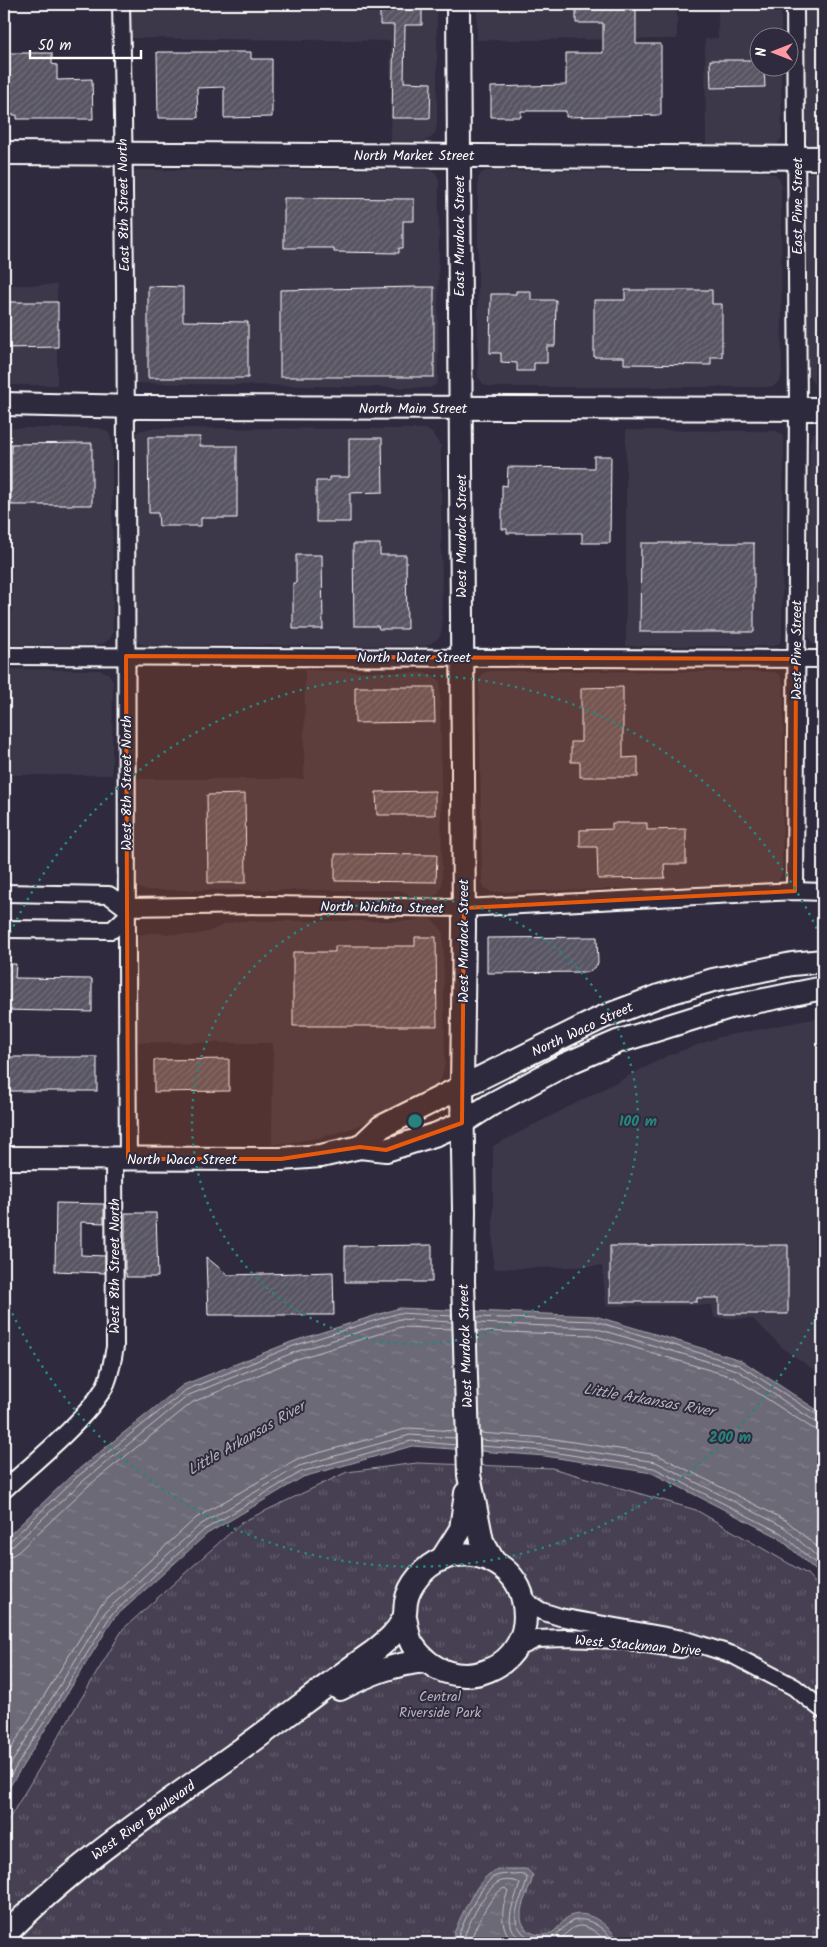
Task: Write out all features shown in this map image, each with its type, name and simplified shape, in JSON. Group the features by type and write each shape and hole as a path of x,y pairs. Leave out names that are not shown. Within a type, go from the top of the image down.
{"street":[{"name":"East 8th Street North","path":"121,4 125,406"},
{"name":"East Murdock Street","path":"458,4 460,408"},
{"name":"East Pine Street","path":"795,4 798,409"},
{"name":"North Market Street","path":"4,153 823,158"},
{"name":"North Main Street","path":"4,404 823,409"},
{"name":"West 8th Street North","path":"4,1490 86,1412 104,1388 110,1373 115,1347 126,912 125,406"},
{"name":"West Murdock Street","path":"460,408 464,908 462,1088 463,1281 469,1475 482,1541 494,1562"},
{"name":"West Pine Street","path":"795,891 798,409"},
{"name":"North Water Street","path":"4,656 823,659"},
{"name":"North Wichita Street","path":"4,893 109,895 126,912 270,905 464,908 795,891 823,892"},
{"path":"4,929 112,930 126,912"},
{"name":"North Waco Street","path":"360,1147 381,1127 603,1016 659,996 720,979 792,964 823,961"},
{"name":"North Waco Street","path":"4,1158 281,1159 321,1156 360,1147 386,1150 437,1134 462,1123 492,1104 566,1064 617,1042 670,1024 730,1007 823,988"},
{"name":"West Murdock Street","path":"442,1559 461,1529 469,1475"},
{"name":"West Murdock Street","path":"459,1555 477,1555 494,1562 508,1572 517,1584 524,1600 525,1626 514,1650 500,1664 482,1673 462,1676 443,1672 426,1661 411,1642 404,1618 406,1600 414,1583 426,1569 442,1559 459,1555"},
{"name":"West Stackman Drive","path":"524,1600 541,1611 560,1616 683,1639 734,1655 794,1687 823,1710"},
{"name":"West River Boulevard","path":"4,1936 92,1856 290,1715 391,1639 404,1618"},
{"name":"West Stackman Drive","path":"514,1650 537,1639 585,1638 618,1640 734,1655"},
{"name":"West River Boulevard","path":"290,1715 367,1675 404,1663 426,1661"}],"highlighted area":[{"path":"126,656 796,659 795,891 464,908 462,1123 386,1150 360,1147 281,1159 128,1159"}],"shaded area":[{"path":"129,4 437,4 437,125 435,133 431,138 424,141 391,142 390,41 130,38"},
{"path":"477,4 677,4 677,39 477,40"},
{"path":"718,4 781,4 781,28 750,28 750,78 781,78 782,138 777,144 706,145 705,39 718,38"},
{"path":"806,4 823,4 823,146 811,146 806,137"},
{"path":"137,170 430,170 436,173 439,180 438,380 436,385 429,388 135,383 132,378 131,173"},
{"path":"487,171 764,172 775,174 780,179 781,187 782,373 780,381 774,386 768,387 490,387 483,384 478,377 478,179 481,173"},
{"path":"823,171 823,388 814,385 808,367 807,179 808,173"},
{"path":"4,285 57,285 57,385 4,385"},
{"path":"4,428 99,428 107,431 110,435 112,442 113,632 110,639 104,643 97,645 12,645 12,541 4,541"},
{"path":"150,428 425,429 432,433 441,446 442,630 439,638 426,646 144,645 137,642 132,627 132,442 139,431"},
{"path":"626,430 777,431 782,435 784,441 782,636 780,643 773,646 626,646"},
{"path":"823,430 823,647 812,644 808,634 810,442 812,434"},
{"path":"4,669 100,670 108,673 113,680 112,775 4,775"},
{"path":"305,670 424,673 433,675 440,681 442,885 438,894 424,900 412,898 407,893 399,890 144,890 138,887 135,881 134,779 304,779"},
{"path":"490,671 774,672 780,675 784,686 782,873 778,881 760,885 491,892 485,888 482,882 479,682 482,674"},
{"path":"423,918 432,920 440,927 443,934 445,1063 442,1076 431,1094 405,1107 352,1128 319,1138 272,1145 273,1043 136,1042 135,949 140,935 149,933 193,935 208,932 225,924 242,921 413,921"},
{"path":"823,1017 823,1376 785,1350 753,1319 714,1318 712,1305 606,1306 602,1266 493,1269 493,1146 667,1056 719,1037"}],"green space":[{"name":"Central Riverside Park","path":"417,1463 552,1468 696,1510 807,1574 823,1591 823,1943 4,1943 4,1827 123,1629 242,1522 347,1472"}],"water":[{"name":"Little Arkansas River","path":"399,1308 595,1316 741,1360 823,1414 823,1577 778,1537 652,1473 545,1456 412,1446 303,1477 207,1534 114,1618 4,1796 4,1540 74,1473 183,1385 291,1342"},
{"path":"505,1869 526,1869 533,1875 521,1911 522,1921 530,1932 539,1935 549,1934 570,1916 578,1914 592,1917 599,1921 612,1931 621,1943 451,1943 462,1915 480,1883 493,1872"}],"building":[{"path":"380,4 422,4 422,25 405,25 404,82 431,83 430,118 392,118 394,25 380,25"},
{"path":"576,4 636,4 636,44 661,44 661,115 566,117 566,111 521,111 521,117 491,117 491,87 566,85 566,53 603,53 603,23 576,23"},
{"path":"157,52 251,52 251,59 272,59 272,117 224,118 224,87 197,88 198,118 158,118"},
{"path":"4,53 52,53 52,64 57,65 57,80 92,79 93,119 17,119 17,115 4,115"},
{"path":"710,60 750,60 750,78 765,78 765,87 711,88"},
{"path":"284,198 414,199 414,221 403,221 403,248 399,248 399,253 334,252 334,248 284,248"},
{"path":"148,286 183,287 183,321 248,322 248,378 148,378"},
{"path":"434,287 434,377 280,377 280,290"},
{"path":"625,290 712,290 712,304 722,304 722,357 711,357 711,365 624,364 624,357 594,357 594,300 625,300"},
{"path":"516,291 531,291 531,300 556,300 555,346 547,346 547,363 534,363 534,371 517,371 517,363 501,362 501,353 490,353 491,294 516,294"},
{"path":"4,302 58,302 58,347 4,348"},
{"path":"148,437 200,437 200,446 237,446 237,518 201,518 201,526 159,526 158,513 149,513"},
{"path":"349,438 382,438 383,492 350,493 350,522 316,522 316,481 329,481 329,477 349,477"},
{"path":"92,443 92,505 11,505 11,444"},
{"path":"594,456 611,456 610,543 582,543 582,533 507,533 507,529 502,529 502,485 507,486 508,467 594,468"},
{"path":"641,543 754,543 754,632 640,632"},
{"path":"353,544 380,544 380,555 406,555 407,629 379,629 378,626 354,626"},
{"path":"296,555 322,555 323,629 293,629 293,583 296,583"},
{"path":"355,687 434,687 435,722 355,723"},
{"path":"623,687 623,758 638,757 638,777 580,777 580,762 571,762 571,742 581,742 581,688"},
{"path":"435,791 435,815 377,815 376,792"},
{"path":"245,794 246,883 208,883 207,795"},
{"path":"612,823 647,823 647,830 686,829 686,864 664,864 665,878 598,879 597,847 580,847 580,830 612,829"},
{"path":"335,854 437,855 436,882 335,881"},
{"path":"415,937 436,937 437,1026 293,1026 293,952 335,952 335,946 415,946"},
{"path":"597,937 598,964 589,972 487,973 487,938"},
{"path":"4,964 16,964 15,978 92,979 92,1012 4,1010"},
{"path":"5,1057 97,1057 97,1091 5,1091"},
{"path":"229,1059 229,1091 154,1092 154,1060"},
{"path":"56,1203 104,1204 104,1223 81,1222 81,1255 105,1256 105,1273 55,1271"},
{"path":"125,1213 156,1213 158,1277 126,1277"},
{"path":"432,1245 432,1282 345,1282 345,1246"},
{"path":"788,1245 788,1314 719,1314 719,1298 697,1298 697,1302 610,1302 610,1246"},
{"path":"206,1257 228,1275 333,1272 334,1315 208,1315"}]}
